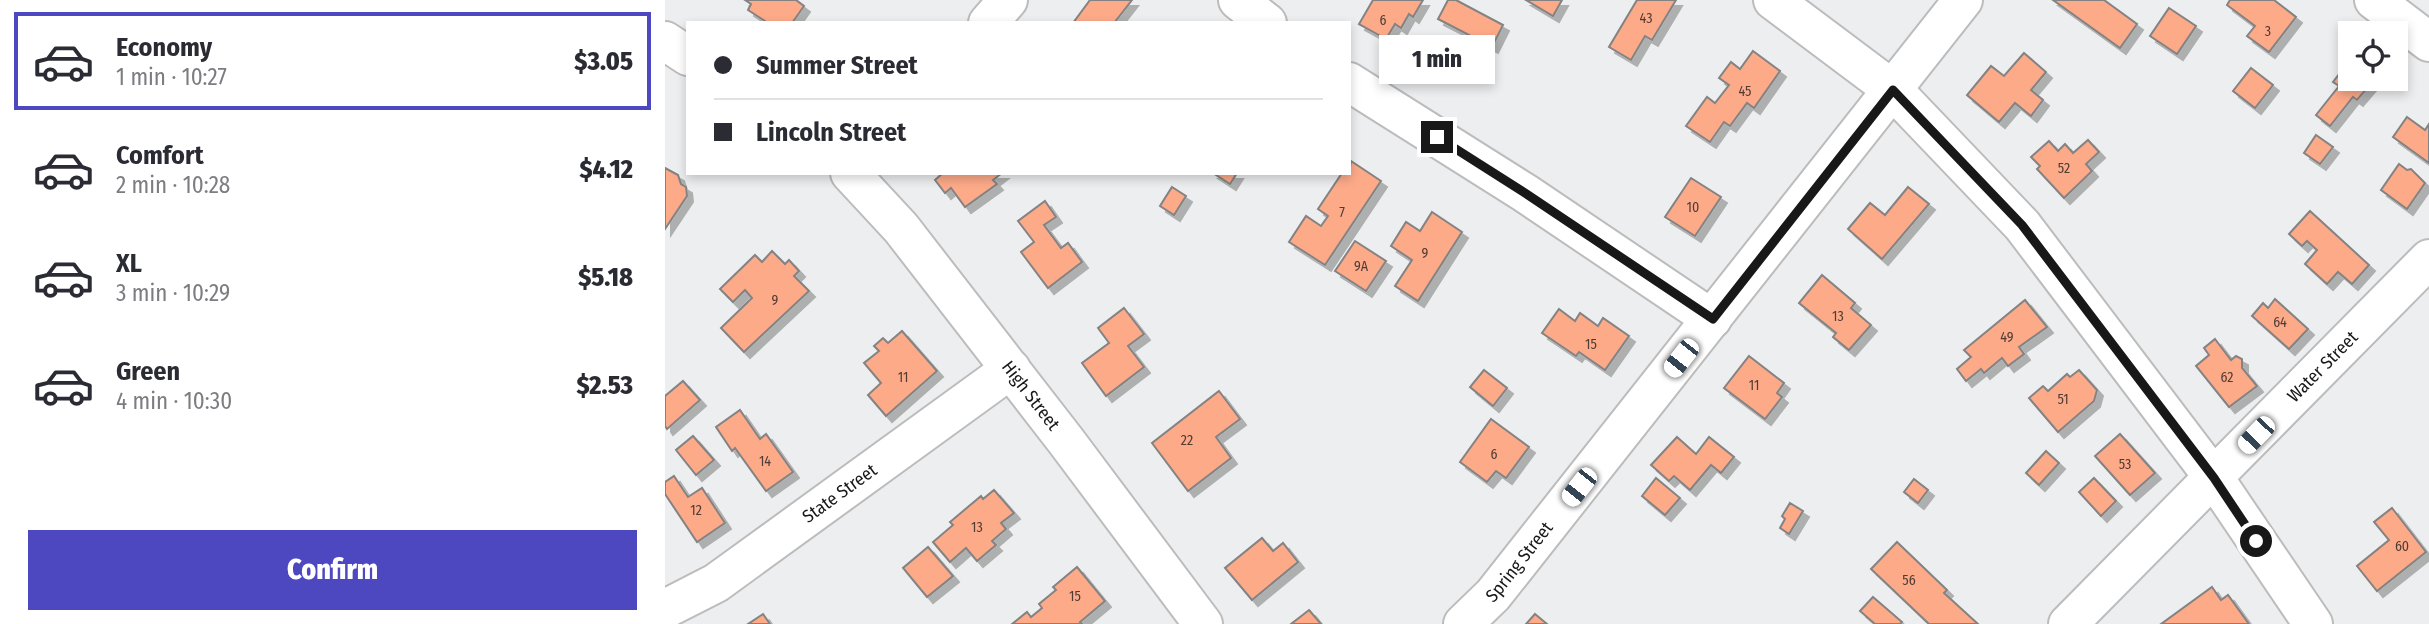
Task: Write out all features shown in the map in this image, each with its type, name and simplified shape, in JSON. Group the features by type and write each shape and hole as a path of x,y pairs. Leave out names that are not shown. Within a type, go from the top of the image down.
{"street":[{"path":"990,21 1008,0"},
{"path":"1238,0 1264,21"},
{"path":"1773,0 1893,90 2022,225 2214,478 2313,624"},
{"name":"Spring Street","path":"1463,624 1493,595 1963,0"},
{"path":"2377,1 2429,42"},
{"path":"665,41 686,55"},
{"path":"1351,83 1525,193 1713,319"},
{"name":"High Street","path":"855,175 901,228 1011,369 1203,624"},
{"name":"Water Street","path":"2068,624 2429,259"},
{"name":"State Street","path":"665,609 716,583 1011,369"},
{"path":"665,620 668,624"}],"building":[{"path":"745,0 796,0 804,6 793,21 765,21 748,10 751,4"},
{"path":"1090,0 1132,0 1116,21 1074,21"},
{"path":"1373,0 1423,0 1413,17 1409,14 1401,28 1395,24 1386,39 1359,24"},
{"path":"1448,0 1456,0 1503,25 1492,47 1438,19"},
{"path":"1526,0 1562,0 1553,16"},
{"path":"1637,0 1676,0 1652,40 1645,36 1631,60 1609,47"},
{"path":"2053,0 2104,0 2137,24 2120,48"},
{"path":"2230,0 2274,0 2296,17 2269,52 2247,36 2255,26 2227,5"},
{"path":"2169,8 2196,26 2177,54 2150,36"},
{"path":"1753,51 1780,71 1754,108 1747,103 1730,126 1724,122 1710,142 1686,126 1707,97 1715,103 1729,85 1719,78 1731,62 1740,69"},
{"path":"2024,53 2046,72 2031,90 2043,100 2031,116 2015,103 1999,122 1967,95 1991,66 2004,76"},
{"path":"2251,68 2273,85 2255,108 2233,91"},
{"path":"2338,87 2338,91 2365,91 2357,100 2353,97 2330,126 2316,115"},
{"path":"2407,117 2425,130 2429,124 2429,163 2393,137"},
{"path":"2316,135 2333,147 2320,164 2304,153"},
{"path":"2088,140 2099,152 2086,164 2092,171 2064,198 2037,169 2040,166 2031,157 2049,141 2058,151 2065,144 2073,153"},
{"path":"1351,161 1381,181 1325,265 1289,242 1306,216 1321,226 1328,216 1318,209 1341,175 1351,175"},
{"path":"2399,164 2407,170 2411,169 2425,183 2407,209 2381,190"},
{"path":"665,168 678,175 681,184 686,187 687,196 665,229"},
{"path":"941,175 999,175 993,180 997,184 965,207 951,188 945,193 935,180"},
{"path":"1216,175 1236,175 1230,184"},
{"path":"1691,178 1721,197 1695,236 1665,217"},
{"path":"1172,187 1186,196 1174,215 1160,206"},
{"path":"1908,187 1929,204 1882,259 1848,229 1870,203 1885,215"},
{"path":"1045,201 1056,217 1044,225 1061,248 1068,243 1082,262 1048,288 1021,252 1034,242 1018,221"},
{"path":"2310,211 2369,265 2352,284 2338,272 2327,284 2305,264 2317,250 2307,241 2302,246 2289,234"},
{"path":"1432,212 1462,232 1418,301 1395,286 1412,260 1391,246 1406,222 1420,231"},
{"path":"1355,241 1386,261 1366,291 1335,271"},
{"path":"772,251 785,264 789,260 799,271 794,276 809,291 744,352 721,328 752,298 745,290 733,302 720,289 755,255 762,262"},
{"path":"1822,275 1855,303 1851,308 1871,325 1849,350 1833,337 1836,333 1799,303"},
{"path":"2275,299 2308,329 2289,349 2252,316 2263,303 2268,308"},
{"path":"2025,300 2047,327 2019,347 2024,354 2008,366 2002,358 1984,373 1981,369 1966,381 1957,369 1971,357 1964,350"},
{"path":"1124,308 1144,334 1128,346 1144,367 1106,396 1082,363 1109,343 1098,328"},
{"path":"1559,309 1575,321 1580,313 1598,326 1603,318 1629,336 1605,370 1579,352 1576,356 1542,333"},
{"path":"902,331 937,371 886,416 868,395 881,383 864,363 879,351 874,346 883,338 888,343"},
{"path":"2215,339 2231,360 2236,356 2242,359 2242,368 2257,386 2229,407 2196,366 2209,355 2204,348"},
{"path":"1749,356 1784,383 1777,393 1782,397 1765,419 1724,388"},
{"path":"1484,370 1507,388 1493,406 1470,387"},
{"path":"2079,370 2097,390 2094,401 2058,432 2029,398 2043,386 2048,391 2067,374 2070,377"},
{"path":"683,381 700,400 667,429 665,396"},
{"path":"1219,391 1240,419 1216,437 1231,458 1188,491 1152,443"},
{"path":"740,410 760,439 766,434 793,472 766,491 735,448 732,451 716,427"},
{"path":"1491,419 1529,447 1506,478 1496,471 1487,482 1460,462"},
{"path":"2120,434 2155,473 2130,495 2095,456"},
{"path":"693,436 714,460 696,475 676,450"},
{"path":"1677,437 1696,454 1709,437 1734,457 1721,473 1711,465 1690,490 1674,476 1669,481 1651,465"},
{"path":"2046,451 2059,463 2039,485 2026,473"},
{"path":"674,476 688,497 702,488 725,523 697,542 665,494 665,482"},
{"path":"1656,478 1680,498 1665,515 1642,496"},
{"path":"2094,478 2116,501 2101,516 2079,492"},
{"path":"1914,479 1928,490 1918,503 1904,492"},
{"path":"994,490 1014,513 1001,523 1006,529 992,541 996,545 977,561 966,548 950,562 933,542 953,525 950,522 981,496 983,499"},
{"path":"1790,503 1803,511 1789,534 1780,528 1785,519 1782,516"},
{"path":"2392,508 2426,552 2377,591 2357,566 2389,540 2374,522"},
{"path":"1262,538 1273,551 1283,543 1298,562 1252,600 1225,568"},
{"path":"1897,542 1947,590 1944,593 1978,624 1929,624 1871,569"},
{"path":"928,547 953,576 927,597 903,568"},
{"path":"1077,567 1105,601 1080,622 1082,624 1012,624 1027,612 1031,617 1042,608 1039,604 1056,590 1053,587"},
{"path":"2212,587 2221,600 2228,595 2249,624 2161,624"},
{"path":"1873,597 1902,622 1875,624 1860,611"},
{"path":"1309,610 1321,624 1291,624"},
{"path":"763,614 770,624 748,624"},
{"path":"1535,614 1547,624 1526,624"}],"route":[{"path":"1437,137 1713,319 1893,90 2022,225 2214,478 2256,541"}]}
